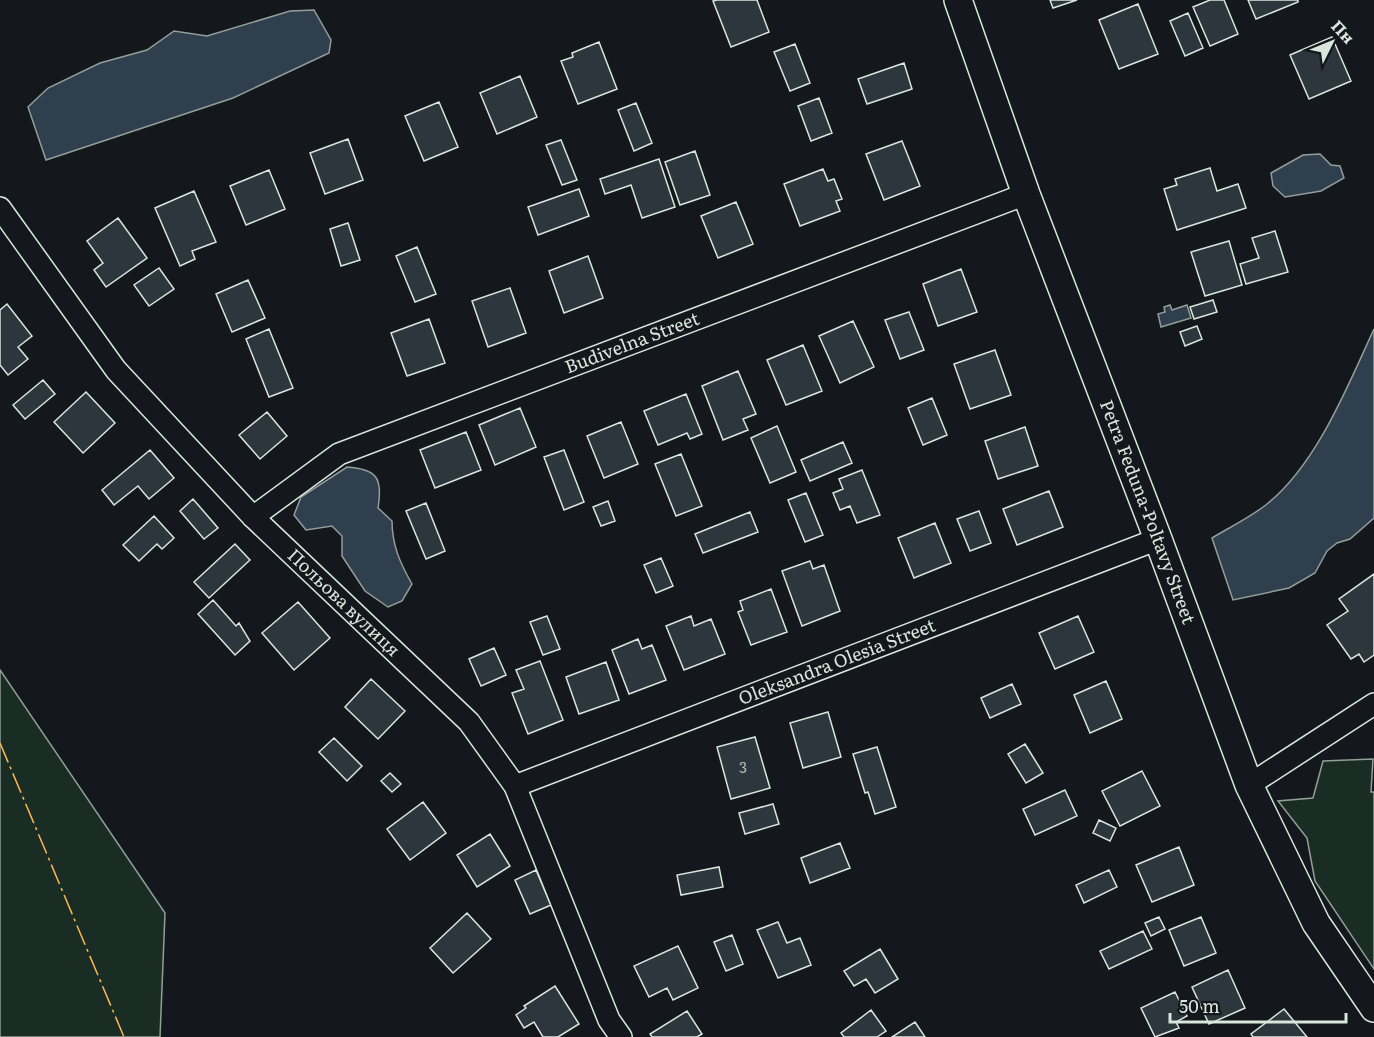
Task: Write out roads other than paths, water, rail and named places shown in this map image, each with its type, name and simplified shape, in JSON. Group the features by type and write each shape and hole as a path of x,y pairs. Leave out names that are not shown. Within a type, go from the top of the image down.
{"street":[{"name":"Petra Feduna-Poltavy Street","path":"958,0 1026,194 1249,785 1317,922 1374,1008"},
{"name":"Budivelna Street","path":"253,517 339,454 1026,194"},
{"name":"Польова вулиця","path":"0,208 116,370 253,517 469,722 515,786 609,1020 621,1037"},
{"name":"Oleksandra Olesia Street","path":"515,786 1158,539"},
{"path":"1249,785 1374,704"}],"water":[{"path":"314,10 331,40 329,53 233,98 46,160 28,107 48,88 100,63 147,50 174,31 207,36 290,11"},
{"path":"1320,154 1331,165 1340,166 1344,178 1321,191 1285,197 1273,186 1271,173 1303,155"},
{"path":"1170,305 1172,310 1187,305 1191,318 1161,327 1158,314 1165,312 1164,307"},
{"path":"1374,329 1374,518 1350,539 1337,543 1327,551 1315,573 1289,588 1233,600 1212,538 1267,504 1301,468 1330,422"},
{"path":"347,467 365,470 376,477 379,489 378,508 392,521 393,538 398,554 412,584 402,601 388,607 365,591 342,556 342,536 332,526 306,530 294,515 301,497"}]}
